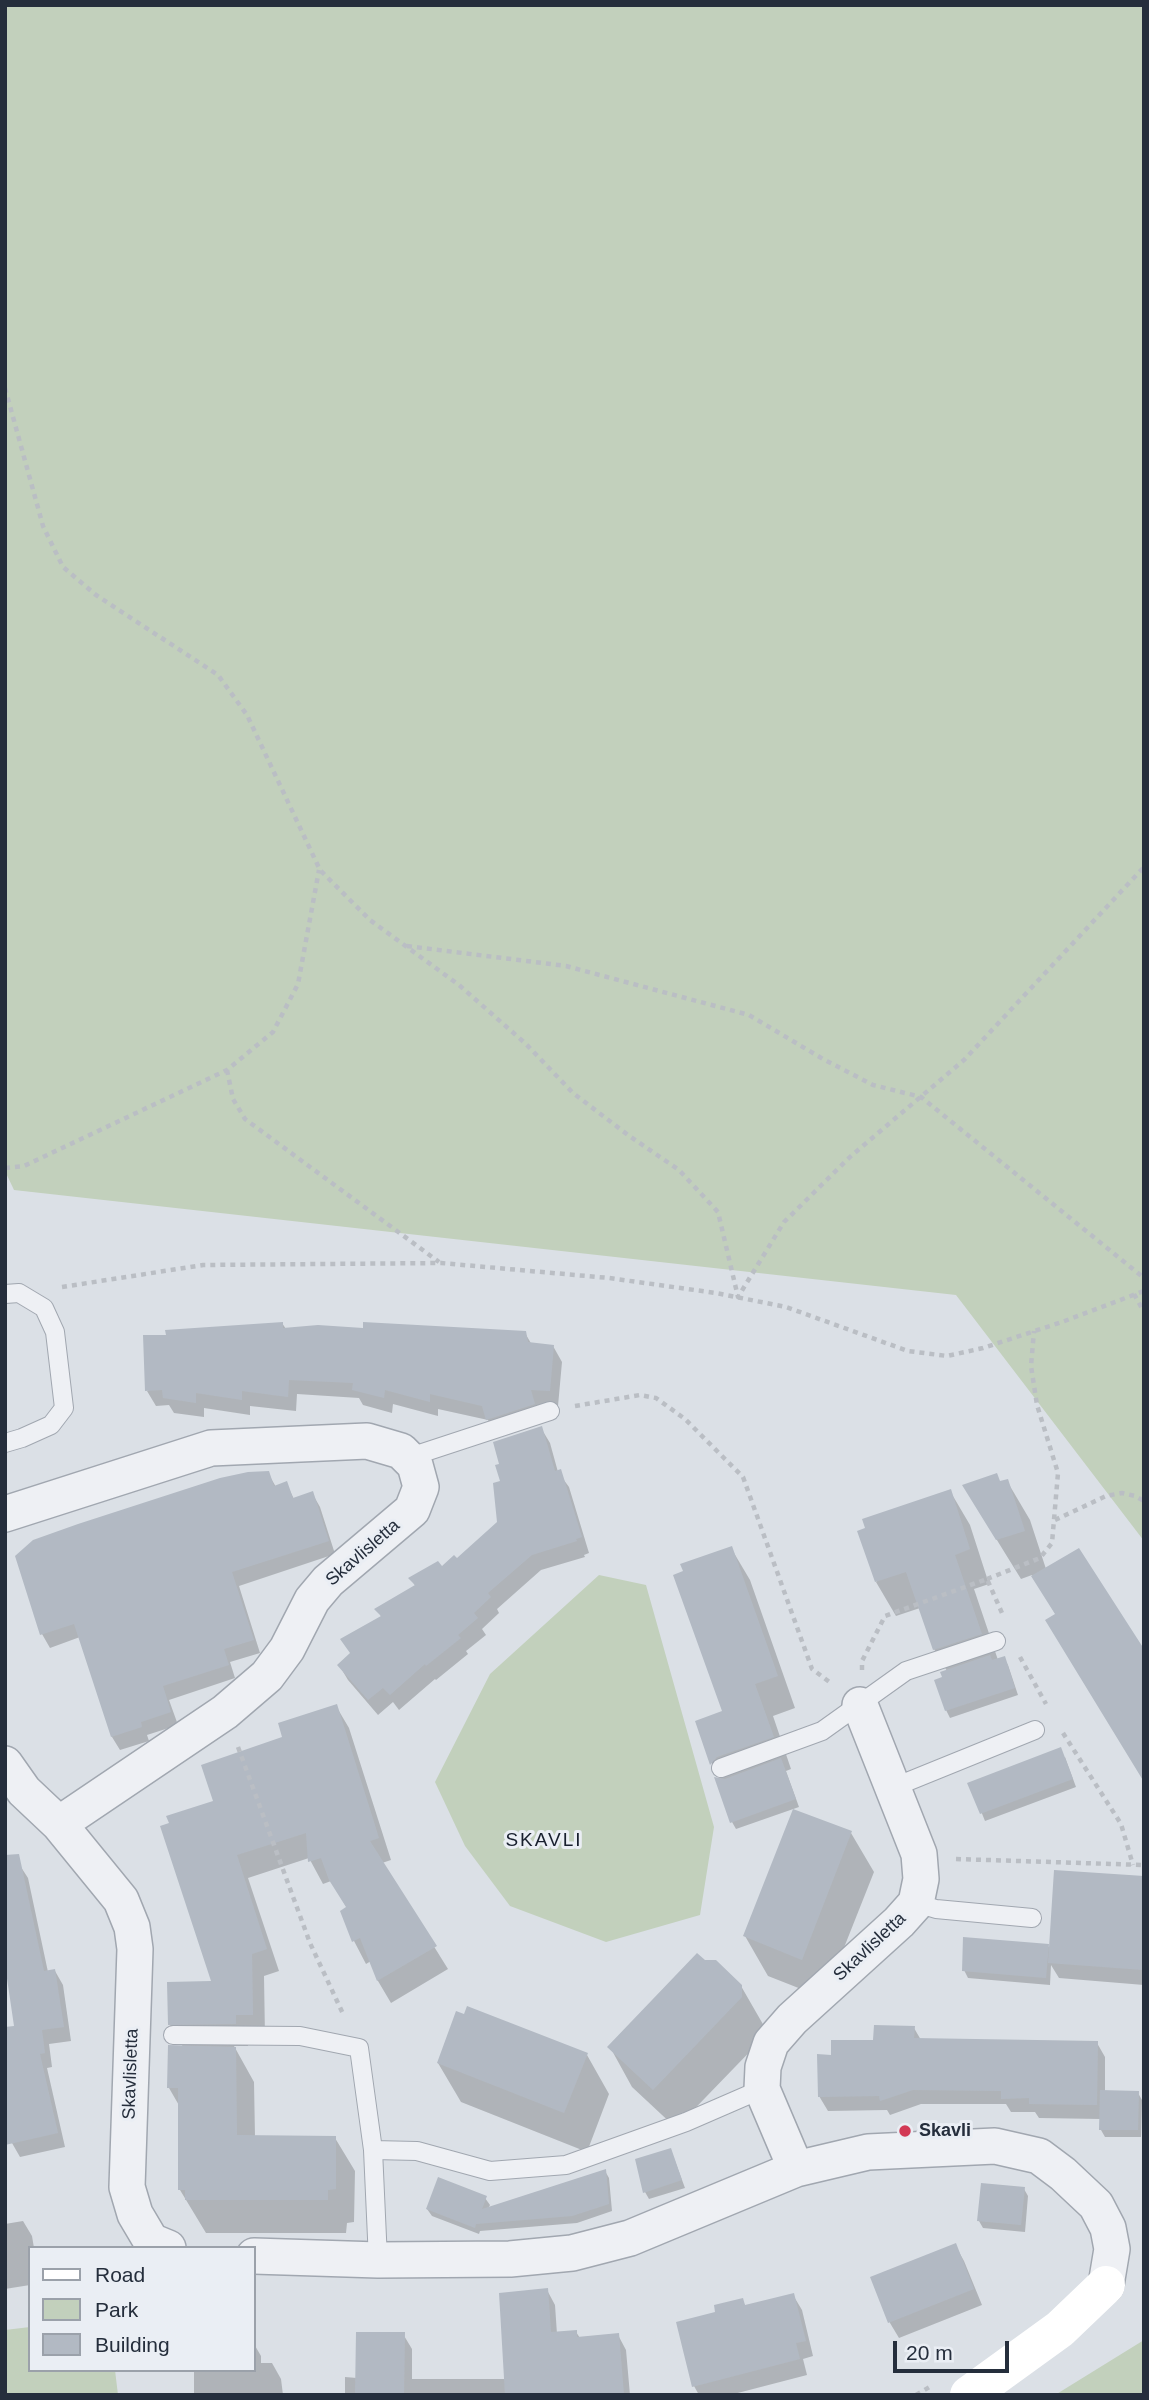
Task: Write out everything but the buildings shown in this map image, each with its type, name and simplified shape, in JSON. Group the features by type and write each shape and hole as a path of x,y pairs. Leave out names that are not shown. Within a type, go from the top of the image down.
{"street":[{"path":"5,1514 211,1448 367,1441 401,1451 407,1458"},
{"name":"Skavlisletta","path":"59,1824 225,1712 267,1676 287,1649 313,1600 328,1581 412,1510 421,1487 415,1465 407,1458"},
{"name":"Skavlisletta","path":"762,2089 763,2067 771,2042 792,2019 900,1922 915,1903 921,1879 919,1854 860,1706"},
{"name":"Skavlisletta","path":"5,1764 24,1791 59,1824 121,1900 132,1927 135,1949 127,2187 135,2214 151,2241 162,2246"},
{"path":"762,2089 796,2169"},
{"path":"256,2256 378,2260 510,2259 572,2253 630,2238 796,2169 868,2152 995,2146 1038,2157 1063,2174 1096,2205 1108,2228 1112,2249 1107,2285 1059,2329 969,2395"}],"lane":[{"path":"5,1443 51,1425 64,1408 55,1332 44,1308 12,1293"},
{"path":"407,1458 550,1411"},
{"path":"721,1768 822,1731 906,1671 996,1641"},
{"path":"892,1788 1035,1730"},
{"path":"915,1903 936,1909 1032,1918"},
{"path":"173,2035 300,2036 359,2048 373,2150 378,2260"},
{"path":"373,2150 417,2151 490,2171 566,2165 686,2122 762,2089"}],"path":[{"path":"5,388 43,526 63,567 106,602 218,675 247,715 320,870 370,920 459,985 517,1036 573,1093 680,1170 718,1212 738,1297"},
{"path":"738,1297 784,1222 851,1156 964,1060 1144,867"},
{"path":"5,1168 24,1166 227,1070 273,1032 298,985 320,870"},
{"path":"404,945 566,966 749,1014 822,1059 873,1085 921,1097 1144,1278"},
{"path":"227,1070 233,1099 246,1119 441,1263"},
{"path":"12,1293 203,1265 441,1263 609,1278 738,1297 786,1307 908,1351 947,1356 983,1348 1062,1322 1144,1291"},
{"path":"1134,1294 1144,1312"},
{"path":"860,1706 862,1661 885,1616 1040,1558 1052,1543 1058,1473 1037,1405 1031,1366 1034,1331"},
{"path":"550,1411 640,1395 656,1398 685,1419 743,1477 812,1669 860,1706"},
{"path":"1055,1520 1106,1496 1122,1493 1144,1501"},
{"path":"987,1579 1003,1616"},
{"path":"1019,1653 1047,1705"},
{"path":"225,1712 310,1943 359,2048"},
{"path":"1059,1726 1121,1824 1133,1865"},
{"path":"919,1864 952,1858 1144,1866"}],"green space":[{"path":"5,5 1144,5 1144,1541 956,1295 14,1190 5,1171"},
{"path":"599,1575 646,1585 714,1827 700,1915 606,1942 510,1906 465,1846 435,1782 490,1674"},
{"path":"28,2327 28,2372 115,2372 118,2395 5,2395 5,2330"},
{"path":"1144,2340 1144,2395 1055,2395"}],"place":[{"name":"Skavli","path":"905,2131"}],"district":[{"name":"SKAVLI","path":"544,1841"}]}
